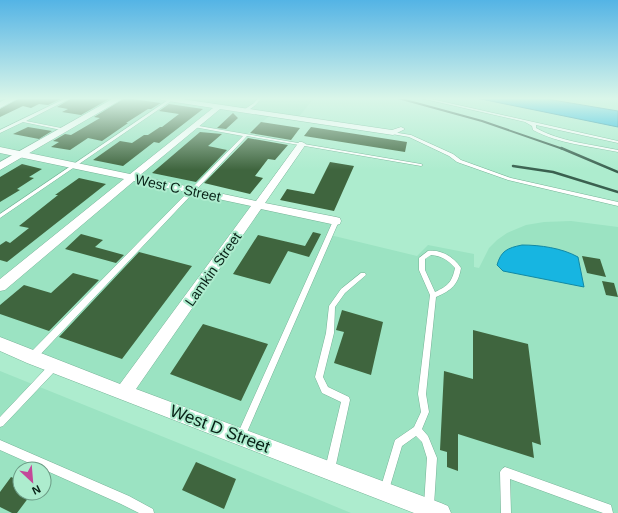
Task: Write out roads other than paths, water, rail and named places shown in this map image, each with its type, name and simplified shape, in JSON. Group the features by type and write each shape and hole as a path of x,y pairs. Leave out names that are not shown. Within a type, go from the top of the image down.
{"street":[{"path":"0,167 79,122"},
{"path":"0,286 199,122"},
{"path":"322,122 393,133 401,129"},
{"name":"Lamkin Street","path":"124,392 302,144"},
{"name":"West C Street","path":"0,150 336,221"},
{"name":"West D Street","path":"0,344 32,358 435,511"}],"lane":[{"path":"0,132 21,122"},
{"path":"27,122 65,130"},
{"path":"0,216 139,122"},
{"path":"530,122 618,142"},
{"path":"530,122 535,127 534,129 544,134 594,148 618,151"},
{"path":"194,126 421,165"},
{"path":"393,133 410,136 451,155 460,161 510,178 618,204"},
{"path":"32,358 246,135"},
{"path":"241,437 336,221"},
{"path":"384,491 398,443 417,430 425,412 422,394 433,295 422,270 422,258 430,252 441,253 451,258 458,268 456,280 447,290 433,295"},
{"path":"330,470 346,400 326,390 320,377 330,333 332,306 343,291 363,275"},
{"path":"0,423 54,366"},
{"path":"417,430 426,439 432,458 435,511"},
{"path":"0,445 125,500 149,513"},
{"path":"506,513 505,472 607,508 608,513"}],"water":[{"path":"593,122 618,122 618,127"},
{"path":"522,245 565,251 578,257 584,287 503,271 497,265 500,256 512,247"}],"railway":[{"path":"485,122 563,149"},
{"path":"561,148 618,172"},
{"path":"513,166 553,172 618,192"}]}
